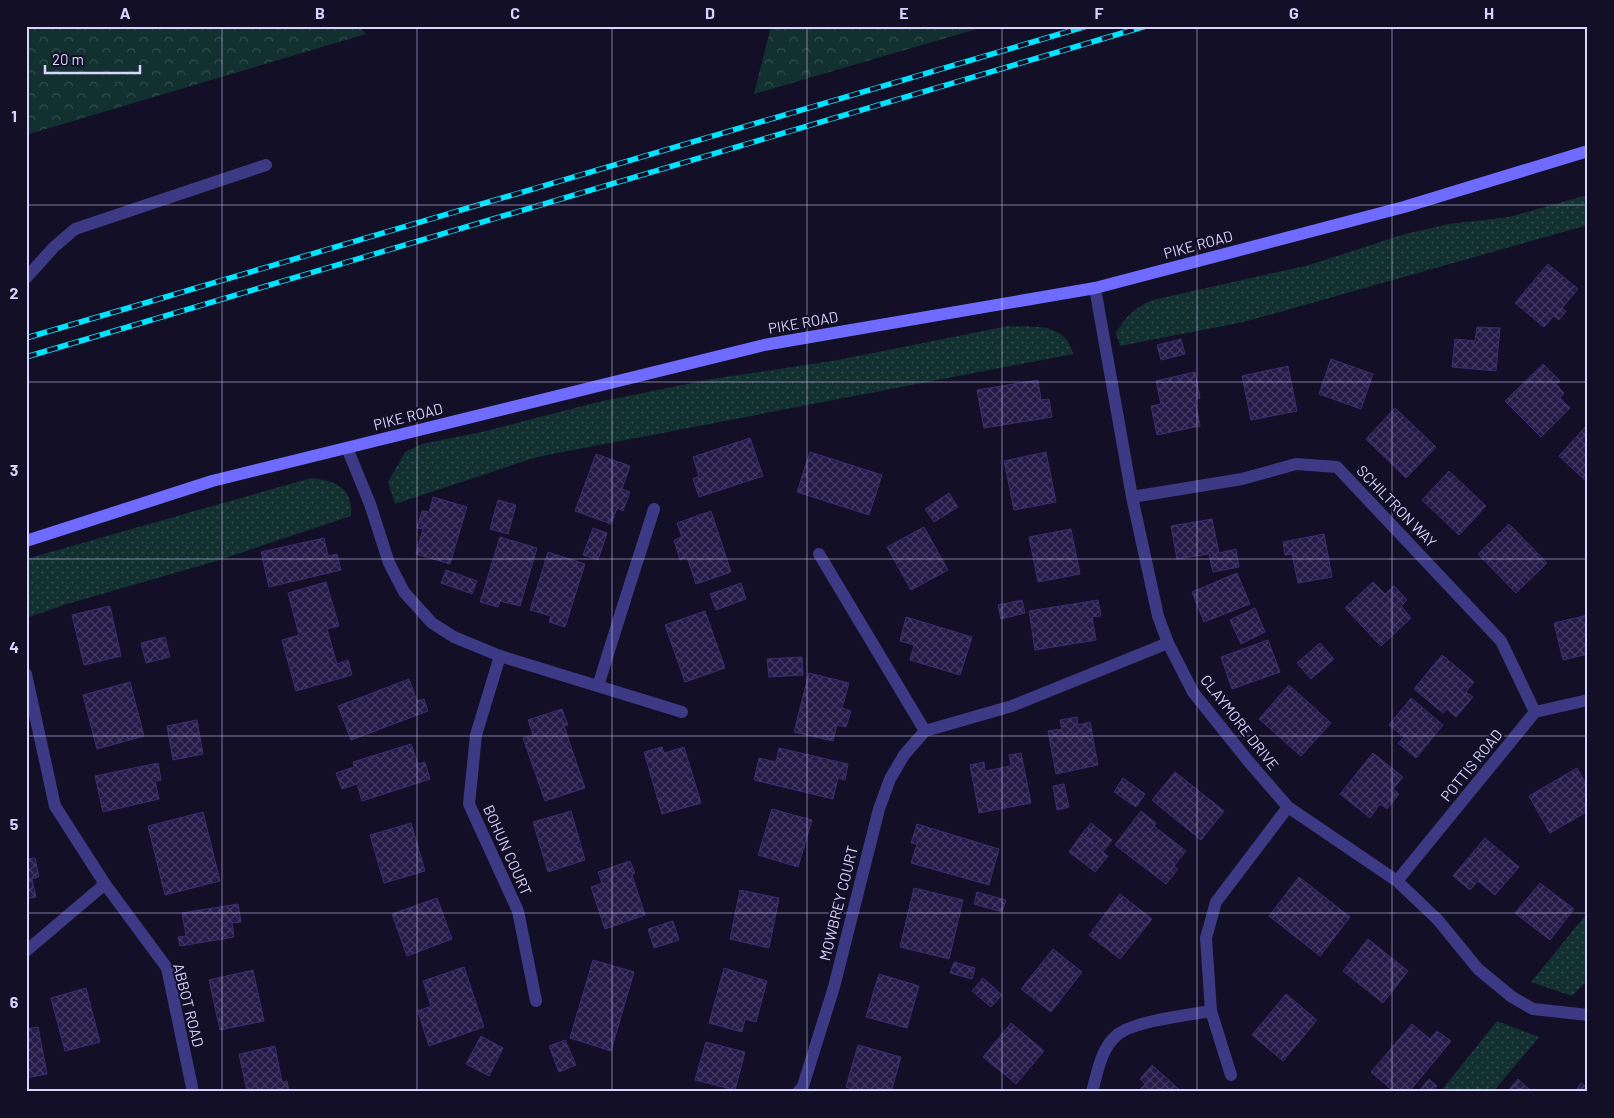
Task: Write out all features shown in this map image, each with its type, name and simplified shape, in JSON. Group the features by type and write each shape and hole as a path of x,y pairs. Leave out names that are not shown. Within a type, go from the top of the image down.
{"street":[{"name":"PIKE ROAD","path":"26,541 212,481 764,346 1095,288 1404,207 1588,151"},
{"path":"26,278 54,247 75,230 266,165"},
{"name":"CLAYMORE DRIVE","path":"1095,288 1132,497 1158,616 1168,643 1193,692 1249,762 1288,806 1397,881 1438,920 1478,969 1512,997 1533,1009 1588,1015"},
{"path":"347,448 370,504 388,563 404,592 432,624 454,637 500,656 682,712"},
{"name":"SCHILTRON WAY","path":"1132,497 1242,479 1296,464 1337,467 1501,641 1535,712"},
{"path":"598,686 654,509"},
{"path":"819,554 925,731 1012,706 1168,643"},
{"name":"BOHUN COURT","path":"500,656 476,735 469,804 518,911 536,1001"},
{"name":"ABBOT ROAD","path":"26,674 55,806 105,884 166,968 193,1092"},
{"path":"1535,712 1588,700"},
{"name":"POTTIS ROAD","path":"1397,881 1535,712"},
{"name":"MOWBREY COURT","path":"798,1092 803,1086 834,987 879,809 890,779 904,755 925,731"},
{"path":"1231,1075 1211,1011 1206,938 1216,902 1288,806"},
{"path":"26,951 105,884"},
{"path":"1092,1092 1101,1059 1117,1036 1148,1022 1211,1011"}],"green space":[{"path":"26,26 358,26 366,34 26,135"},
{"path":"771,26 987,26 754,94"},
{"path":"1588,195 1588,225 1244,322 1120,346 1116,333 1131,313 1153,300 1309,265 1405,234 1449,224 1509,217"},
{"path":"1008,326 1048,328 1056,331 1064,336 1073,354 537,457 395,504 388,482 405,452 422,444 486,431 598,402 712,379 838,360"},
{"path":"311,478 328,481 341,487 349,498 351,516 213,562 67,604 26,618 26,559"},
{"path":"1588,912 1588,980 1572,996 1531,982"},
{"path":"1497,1021 1539,1037 1493,1092 1440,1092"}],"building":[{"path":"1548,264 1578,289 1562,308 1566,311 1559,320 1554,316 1544,327 1515,303"},
{"path":"1477,327 1500,328 1496,371 1452,367 1455,339 1475,341"},
{"path":"1181,339 1185,354 1161,360 1157,345"},
{"path":"1331,359 1373,374 1361,409 1319,394"},
{"path":"1543,364 1560,381 1556,384 1564,393 1560,398 1570,408 1541,437 1505,401"},
{"path":"1288,366 1297,411 1251,420 1242,376"},
{"path":"1195,372 1200,398 1195,400 1200,426 1157,435 1151,406 1161,404 1156,381"},
{"path":"1038,380 1041,400 1049,399 1052,417 984,428 977,390"},
{"path":"1395,408 1436,447 1406,478 1366,439"},
{"path":"1588,426 1588,483 1559,456"},
{"path":"750,438 763,476 699,497 693,479 699,476 693,457"},
{"path":"810,452 882,475 869,515 797,492"},
{"path":"1046,452 1056,502 1014,510 1004,461"},
{"path":"596,454 630,466 622,489 630,492 623,511 617,508 611,524 575,511"},
{"path":"1449,471 1486,506 1459,535 1422,500"},
{"path":"949,493 958,507 934,522 925,509"},
{"path":"433,497 467,507 450,564 416,554 423,529 417,528 422,511 429,512"},
{"path":"498,500 516,505 508,534 490,529"},
{"path":"711,511 731,572 696,584 687,557 680,560 674,540 682,537 677,523"},
{"path":"1212,519 1219,553 1236,549 1239,567 1213,572 1209,554 1177,559 1171,526"},
{"path":"1509,524 1547,563 1516,593 1478,554"},
{"path":"924,527 948,570 911,590 887,547"},
{"path":"593,528 607,533 598,560 583,555"},
{"path":"1071,529 1080,574 1038,582 1029,537"},
{"path":"1324,534 1332,577 1298,583 1292,554 1285,555 1283,542"},
{"path":"500,537 537,548 520,606 500,601 498,607 480,602"},
{"path":"324,538 328,556 337,554 341,570 269,587 261,552"},
{"path":"548,552 585,564 565,627 549,622 551,616 530,610"},
{"path":"446,570 477,581 472,594 441,583"},
{"path":"1237,573 1250,604 1204,622 1192,592"},
{"path":"326,582 339,626 327,629 337,664 348,660 352,675 296,691 282,640 299,635 288,593"},
{"path":"1373,582 1385,594 1394,586 1407,600 1401,606 1411,618 1381,646 1345,608"},
{"path":"741,583 746,599 716,610 710,594"},
{"path":"1022,600 1025,613 1001,619 998,605"},
{"path":"1098,600 1101,616 1092,617 1096,640 1035,650 1029,611"},
{"path":"110,606 121,656 84,665 72,615"},
{"path":"1255,608 1265,632 1241,644 1230,620"},
{"path":"705,611 725,668 685,682 665,625"},
{"path":"1588,615 1588,654 1563,660 1554,623"},
{"path":"906,617 972,637 960,675 910,660 914,645 900,641"},
{"path":"165,637 170,657 146,663 141,643"},
{"path":"1268,640 1280,672 1232,689 1221,657"},
{"path":"1320,643 1334,659 1311,679 1297,663"},
{"path":"1442,655 1474,682 1466,692 1473,697 1456,717 1447,709 1443,713 1414,689"},
{"path":"802,657 803,675 769,677 767,659"},
{"path":"809,673 849,683 842,708 851,711 846,727 837,725 833,741 794,732"},
{"path":"409,679 417,701 424,699 428,711 351,740 338,706"},
{"path":"130,682 144,736 97,749 83,695"},
{"path":"1289,685 1331,723 1301,756 1259,719"},
{"path":"1411,698 1443,725 1416,758 1398,743 1404,737 1389,725"},
{"path":"562,709 568,725 564,726 585,788 545,801 523,738 533,735 528,720"},
{"path":"1077,717 1078,725 1090,722 1098,765 1056,774 1048,731 1062,729 1060,720"},
{"path":"197,720 203,754 173,760 167,726"},
{"path":"411,744 418,764 425,762 430,779 362,801 357,784 342,789 336,773 354,767 353,762"},
{"path":"662,747 664,753 684,747 701,803 662,814 644,752"},
{"path":"779,748 848,764 845,780 838,778 833,799 754,780 759,758 776,762"},
{"path":"1021,753 1031,803 979,813 970,765 984,762 985,771 1011,766 1009,755"},
{"path":"1373,753 1403,777 1393,789 1399,794 1387,809 1380,804 1370,818 1340,794"},
{"path":"158,763 161,780 155,781 159,799 103,812 95,776"},
{"path":"1577,768 1588,788 1588,811 1550,833 1529,796"},
{"path":"1175,772 1224,811 1201,840 1152,800"},
{"path":"1123,778 1145,794 1136,807 1114,792"},
{"path":"1064,784 1069,807 1057,810 1053,786"},
{"path":"772,809 812,820 798,867 758,855"},
{"path":"571,811 585,860 548,872 533,822"},
{"path":"1141,811 1156,823 1154,826 1186,851 1174,866 1178,869 1166,884 1115,845"},
{"path":"203,812 220,881 165,895 148,826"},
{"path":"411,823 425,871 384,883 370,835"},
{"path":"1091,823 1112,840 1103,852 1081,835"},
{"path":"917,824 999,849 989,885 911,863 917,844 911,843"},
{"path":"1081,835 1108,856 1095,872 1069,852"},
{"path":"1485,838 1519,867 1495,895 1478,881 1470,890 1453,876"},
{"path":"35,858 39,877 32,879 36,897 26,899 26,859"},
{"path":"630,861 635,873 632,875 645,915 605,929 591,887 602,883 598,872"},
{"path":"1299,877 1350,917 1320,956 1269,916"},
{"path":"1540,883 1574,909 1550,940 1515,913"},
{"path":"914,888 963,900 949,959 900,947"},
{"path":"740,890 779,898 769,948 730,939"},
{"path":"977,892 1006,900 1002,912 974,904"},
{"path":"1120,894 1152,919 1120,959 1089,935"},
{"path":"437,898 452,939 407,956 392,914"},
{"path":"238,904 241,922 232,923 234,937 180,946 178,937 186,936 182,913"},
{"path":"673,921 679,940 654,948 648,929"},
{"path":"1368,939 1408,971 1383,1003 1343,971"},
{"path":"1053,949 1082,972 1051,1012 1021,989"},
{"path":"593,960 634,972 611,1051 570,1038"},
{"path":"954,962 975,968 972,979 950,973"},
{"path":"464,967 484,1027 429,1046 418,1011 431,1006 423,981"},
{"path":"724,968 767,981 756,1022 745,1019 742,1032 709,1023"},
{"path":"253,970 264,1021 220,1030 209,980"},
{"path":"879,974 919,986 907,1028 866,1017"},
{"path":"983,978 1002,995 991,1007 972,991"},
{"path":"86,988 100,1042 65,1051 51,998"},
{"path":"1286,994 1317,1020 1283,1061 1252,1035"},
{"path":"1011,1023 1044,1051 1016,1084 983,1057"},
{"path":"1412,1024 1430,1039 1437,1031 1451,1041 1409,1092 1394,1092 1371,1072"},
{"path":"38,1027 47,1074 26,1078 26,1029"},
{"path":"481,1036 503,1048 489,1076 466,1064"},
{"path":"565,1040 576,1065 559,1072 549,1046"},
{"path":"706,1042 745,1052 735,1090 695,1080"},
{"path":"858,1045 901,1057 891,1092 862,1092 846,1087"},
{"path":"275,1046 282,1082 287,1081 289,1092 242,1092 247,1091 239,1054"},
{"path":"1152,1065 1182,1092 1138,1092 1145,1084 1140,1079"},
{"path":"1429,1079 1437,1086 1432,1092 1418,1092"},
{"path":"1518,1079 1532,1092 1507,1092"},
{"path":"1581,1083 1588,1088 1588,1092 1575,1092"}],"railway":[{"path":"26,338 1087,26"},
{"path":"26,357 1146,26"}]}
